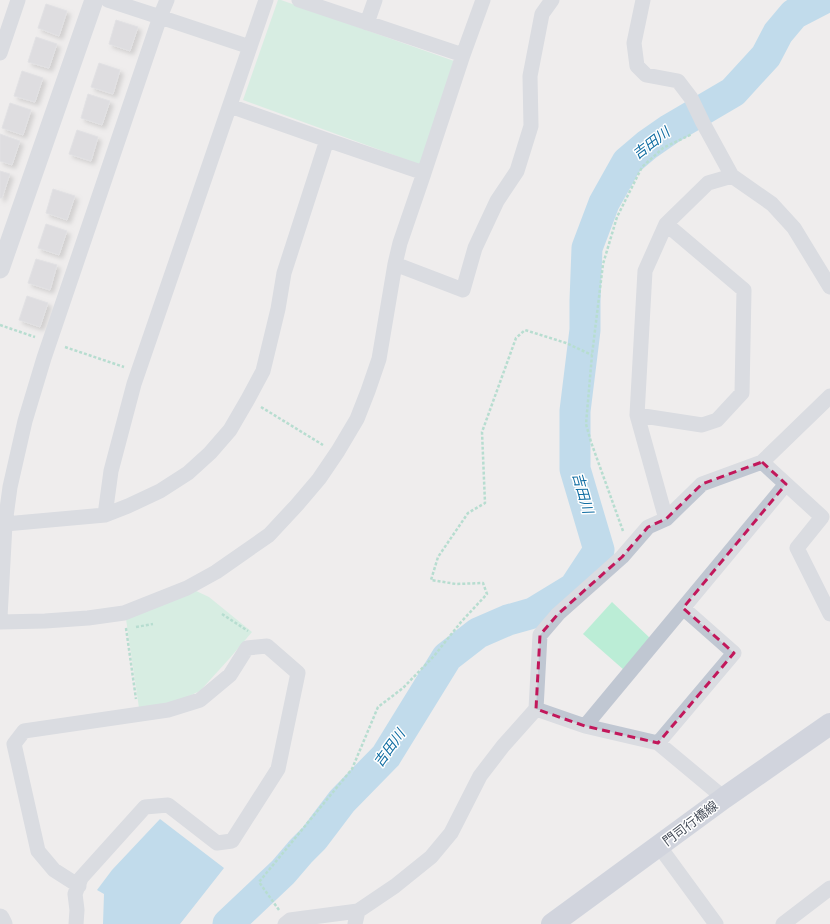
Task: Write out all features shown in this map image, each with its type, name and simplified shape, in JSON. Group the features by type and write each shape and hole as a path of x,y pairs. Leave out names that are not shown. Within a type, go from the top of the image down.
{"main road":[{"name":"門司行橋線","path":"552,924 724,798 830,724"}],"street":[{"path":"0,53 18,0"},
{"path":"0,269 94,0"},
{"path":"108,0 250,47"},
{"path":"0,617 5,524 10,488 25,421 44,358 166,0"},
{"path":"105,515 111,471 138,371 266,0"},
{"path":"299,0 463,55"},
{"path":"367,23 375,0"},
{"path":"0,622 45,622 124,613 186,588 216,572 269,535 319,479 338,451 356,419 368,391 379,358 400,242 483,0"},
{"path":"395,264 463,290 475,248 497,201 517,171 531,126 530,76 542,14 552,0"},
{"path":"643,0 634,43 637,66 646,75 678,81 691,98 732,176 772,204 794,228 830,287"},
{"path":"230,106 424,173"},
{"path":"5,524 105,515 128,506 160,491 188,473 210,453 230,430 263,371 278,310 284,273 327,140"},
{"path":"666,520 637,415 645,271 666,224 708,183 732,176"},
{"path":"637,415 702,424 717,420 742,393 744,290 666,224"},
{"path":"284,920 357,917 431,857 451,832 480,776 503,746 536,709 540,635 558,614 622,557 648,527 666,520 702,484 762,462 830,396"},
{"path":"762,462 822,517 797,548 830,614"},
{"path":"585,726 786,484"},
{"path":"658,743 734,653 683,608"},
{"path":"76,924 76,894 81,878 145,807 168,805 217,843 232,841 278,770 298,673 267,646 247,648 230,675 200,700 168,710 24,731 14,744 38,851 54,870 78,886"},
{"path":"536,709 585,726 658,743 724,798"},
{"path":"659,846 716,924"},
{"path":"782,924 830,888"},
{"path":"0,918 3,924"}],"path":[{"path":"630,548 591,442 586,424 592,355 603,264 617,217 642,167 663,148 704,125"},
{"path":"0,325 138,371"},
{"path":"284,920 259,882 352,768 378,708 403,688 434,656 461,622 487,594 483,583 456,584 431,580 438,557 468,513 485,502 482,432 516,338 525,330 566,343 592,355"},
{"path":"248,399 329,449"},
{"path":"222,614 253,635"},
{"path":"138,715 126,630 153,624"}],"highlighted area":[{"path":"762,462 786,484 683,608 734,653 658,743 585,726 536,709 540,635 558,614 622,557 648,527 666,519 702,484"}],"green space":[{"path":"278,0 454,61 421,165 243,100"},
{"path":"194,590 209,597 252,632 200,691 178,701 139,708 126,619"},
{"path":"612,602 651,639 624,670 583,634"}],"water":[{"path":"160,819 224,868 180,924 103,924 104,894 97,890 112,870"}],"building":[{"path":"46,4 67,11 59,36 38,28"},
{"path":"116,20 138,27 130,51 109,44"},
{"path":"36,37 57,44 49,68 28,62"},
{"path":"99,63 120,70 113,94 91,87"},
{"path":"22,71 43,78 35,102 14,96"},
{"path":"88,94 110,101 102,125 81,118"},
{"path":"10,103 31,110 23,135 2,128"},
{"path":"77,130 98,137 91,161 69,154"},
{"path":"0,134 20,141 12,165 0,161"},
{"path":"0,171 10,174 2,198 0,198"},
{"path":"53,189 75,196 67,220 46,213"},
{"path":"46,224 67,231 59,255 38,248"},
{"path":"36,259 57,265 50,290 28,283"},
{"path":"27,296 48,303 40,327 19,320"}],"waterway":[{"name":"吉田川","path":"228,924 283,872 314,838 342,801 386,756 447,657 478,633 508,620 533,613 574,588 599,550 575,469 575,411 585,330 587,248 604,203 627,162 647,145 670,129 733,92 766,56 778,33 794,14 821,0"}]}
